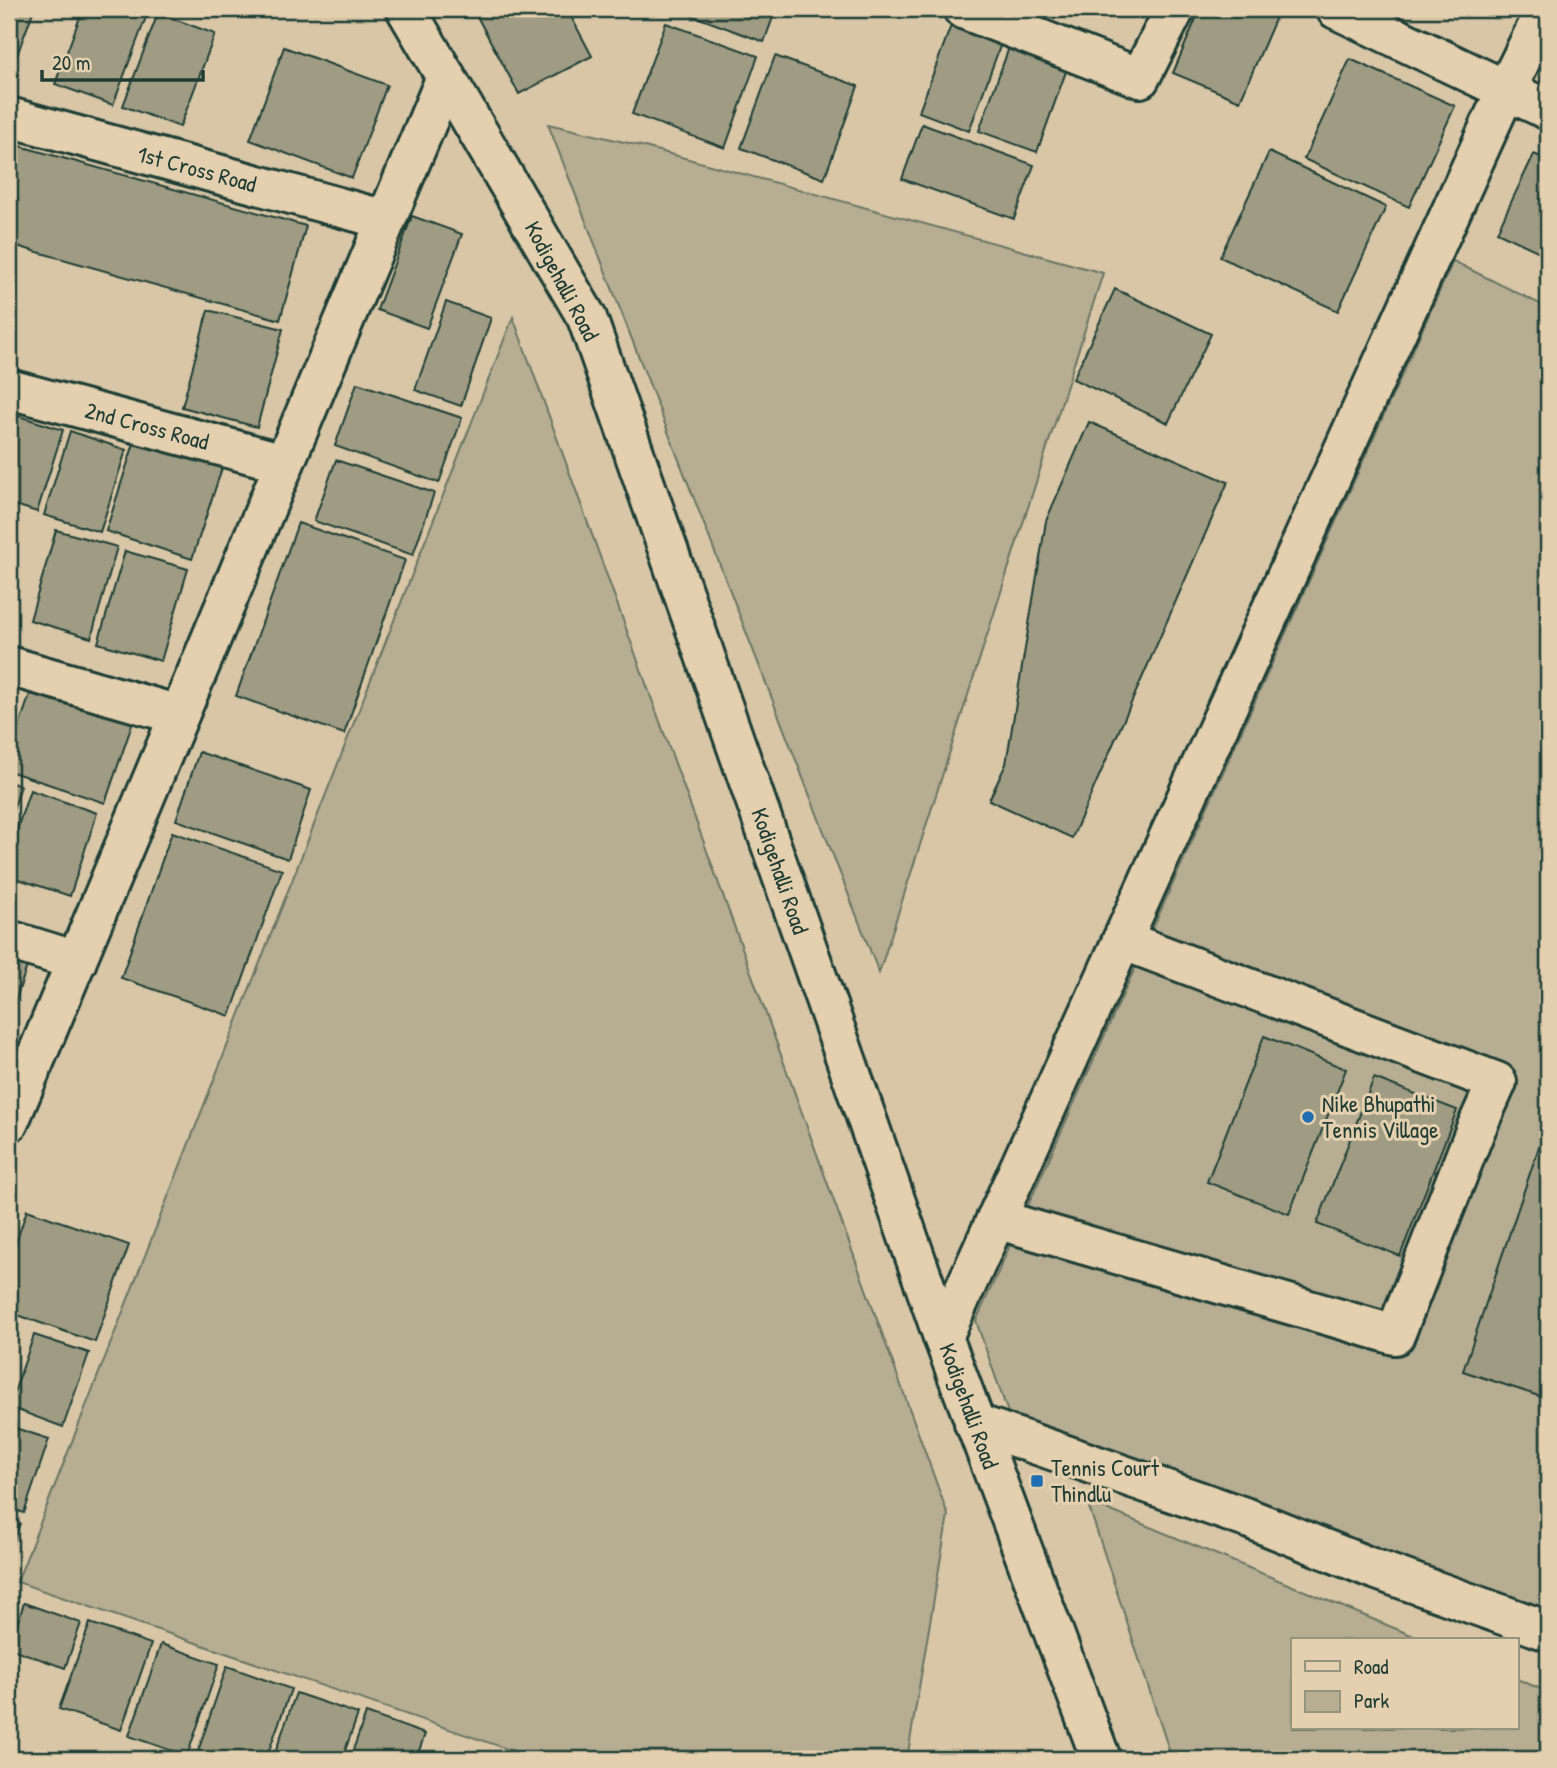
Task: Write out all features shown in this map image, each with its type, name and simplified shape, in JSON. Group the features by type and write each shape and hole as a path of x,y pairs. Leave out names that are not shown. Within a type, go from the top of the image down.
{"street":[{"name":"Kodigehalli Road","path":"407,9 587,318 974,1423 1101,1759"},
{"path":"963,9 1140,78 1175,9"},
{"path":"1336,9 1548,110"},
{"path":"943,1336 1506,90 1546,9"},
{"path":"9,1122 446,77"},
{"name":"1st Cross Road","path":"9,117 386,220"},
{"name":"2nd Cross Road","path":"9,388 284,463"},
{"path":"9,666 179,715"},
{"path":"9,940 76,961"},
{"path":"996,1219 1395,1335 1497,1082 1122,940"},
{"path":"974,1423 1250,1519 1369,1567 1548,1631"}],"green space":[{"path":"548,124 641,146 1103,273 879,973"},
{"name":"Nike Bhupathi Tennis Village","path":"1453,261 1548,308 1548,1616 1012,1424 976,1321"},
{"path":"513,317 948,1515 907,1759 537,1759 17,1582"},
{"path":"1087,1501 1418,1638 1291,1638 1291,1730 1518,1730 1518,1679 1548,1692 1548,1759 1172,1759"}],"building":[{"path":"9,9 34,9 9,77"},
{"path":"83,9 149,9 113,105 55,84"},
{"path":"473,9 567,9 592,56 519,94"},
{"path":"694,9 776,9 764,42 691,15"},
{"path":"1116,9 1145,9 1141,18"},
{"path":"1200,9 1256,9 1276,17 1240,101 1173,73"},
{"path":"158,13 215,34 180,127 123,106"},
{"path":"953,20 1003,38 969,131 919,112"},
{"path":"666,23 758,56 725,148 632,114"},
{"path":"1011,42 1069,63 1037,152 979,131"},
{"path":"284,47 387,85 352,178 250,140"},
{"path":"775,56 858,86 824,179 741,148"},
{"path":"1350,59 1455,106 1409,207 1304,159"},
{"path":"922,124 1034,165 1014,219 902,179"},
{"path":"9,143 306,226 280,320 9,244"},
{"path":"1269,152 1386,207 1338,311 1220,257"},
{"path":"1534,154 1548,160 1548,256 1497,232"},
{"path":"412,216 462,234 427,328 377,310"},
{"path":"1115,289 1211,334 1168,423 1073,379"},
{"path":"446,302 491,318 461,406 415,390"},
{"path":"208,310 283,329 257,427 182,407"},
{"path":"357,383 462,418 439,483 335,446"},
{"path":"9,413 63,430 37,512 9,503"},
{"path":"1089,422 1228,482 1072,838 989,800 1006,764 1046,521"},
{"path":"70,431 126,450 100,532 44,515"},
{"path":"135,440 222,468 192,559 106,531"},
{"path":"336,460 434,493 413,555 314,521"},
{"path":"298,523 405,560 344,734 236,696"},
{"path":"56,530 117,547 91,638 30,620"},
{"path":"125,551 188,569 161,661 98,643"},
{"path":"34,682 135,716 105,803 9,771 9,756"},
{"path":"199,752 311,790 288,859 176,820"},
{"path":"9,782 21,786 9,822"},
{"path":"30,790 97,813 70,896 9,876 9,853"},
{"path":"172,832 282,870 230,1016 121,978"},
{"path":"9,953 29,960 11,1014 9,1013"},
{"path":"1264,1036 1346,1069 1289,1214 1207,1182"},
{"path":"1374,1078 1457,1110 1400,1256 1317,1224"},
{"path":"1545,1129 1548,1130 1548,1399 1463,1371"},
{"path":"27,1210 129,1245 95,1342 9,1312 9,1263"},
{"path":"34,1335 89,1353 63,1427 9,1407"},
{"path":"9,1426 49,1439 24,1513 9,1508"},
{"path":"9,1519 20,1523 9,1555"},
{"path":"24,1603 81,1623 65,1668 9,1648"},
{"path":"90,1623 151,1644 121,1730 59,1709"},
{"path":"161,1644 219,1664 187,1756 129,1736"},
{"path":"227,1666 291,1689 266,1759 196,1757"},
{"path":"296,1693 358,1714 342,1759 273,1759"},
{"path":"366,1713 425,1734 416,1759 350,1759"}],"place":[{"name":"Nike Bhupathi Tennis Village","path":"1308,1117"},
{"name":"Tennis Court Thindlu","path":"1037,1481"}]}
